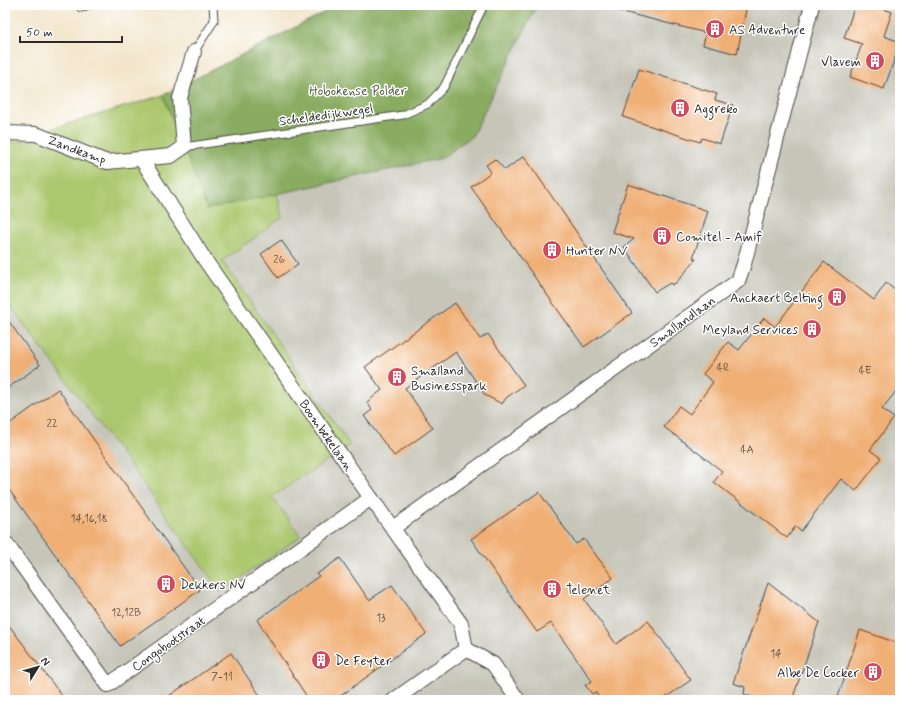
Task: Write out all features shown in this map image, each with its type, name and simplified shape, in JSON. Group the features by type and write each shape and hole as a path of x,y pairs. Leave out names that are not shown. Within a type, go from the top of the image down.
{"street":[{"name":"Smallandlaan","path":"394,528 738,281 744,264 812,5"},
{"path":"184,147 180,98 194,52"},
{"name":"Zandkamp","path":"5,133 36,134 107,162 142,160 171,156 184,147"},
{"name":"Boombekelaan","path":"142,160 205,260 461,624 466,649"},
{"name":"Congobootstraat","path":"5,542 108,685 371,498"},
{"path":"394,700 466,649 493,664 518,700"}],"lane":[{"path":"79,5 81,8 88,5"},
{"path":"194,52 214,21 213,5"},
{"name":"Scheldedijkwegel","path":"184,147 404,115 428,104 444,87 484,5"}],"shaded area":[{"path":"537,5 900,5 900,700 5,700 5,299 127,461 221,592 272,498 350,445 222,261 283,217 277,194 442,158 472,137"}],"green space":[{"path":"339,5 537,5 472,136 442,158 277,194 283,217 222,261 350,445 272,497 301,536 221,592 127,461 5,299 5,142 34,140 51,129 163,95"},
{"name":"Hobokense Polder","path":"339,5 537,5 472,136 442,158 207,209 163,95"}],"building":[{"name":"AS Adventure","path":"611,5 747,5 737,54 703,45 706,33 611,9"},
{"name":"Vlavem","path":"855,5 872,5 892,12 884,36 900,43 884,89 850,77 862,44 844,38"},
{"name":"Aggreko","path":"639,69 717,94 715,100 733,105 720,144 702,138 700,142 623,117"},
{"name":"Hunter NV","path":"524,156 632,313 584,347 471,187 491,172 486,165 495,159 505,170"},
{"name":"Comitel - Amif","path":"628,184 708,211 693,258 696,259 677,282 672,285 670,283 655,292 624,247 634,239 612,232"},
{"path":"281,240 298,264 278,278 261,254"},
{"path":"824,262 874,300 886,283 900,294 900,386 882,409 894,418 870,450 881,458 856,491 841,479 801,531 795,527 787,538 714,482 722,471 664,427 679,406 690,414 713,382 703,374 728,342 739,350 764,318 775,327"},
{"name":"Smalland Businesspark","path":"455,303 480,339 488,334 524,385 506,398 502,404 485,395 456,352 405,388 433,428 394,456 364,416 372,410 367,402 382,390 365,367"},
{"path":"5,316 40,365 5,390"},
{"path":"58,389 200,590 120,646 5,484 5,427"},
{"name":"Telenet","path":"539,492 576,544 584,539 613,578 584,599 616,644 648,621 691,680 662,700 601,700 595,692 592,694 585,685 592,681 551,623 537,632 471,539"},
{"path":"340,558 369,600 392,585 426,634 335,700 309,700 257,620 319,576 317,574"},
{"path":"768,583 819,622 792,700 760,700 744,694 745,687 733,683"},
{"path":"5,620 65,700 5,700"},
{"name":"Albe De Cocker","path":"860,630 900,644 900,700 837,700"},
{"path":"231,653 263,700 163,700"}],"place":[{"name":"AS Adventure","path":"715,29"},
{"name":"Vlavem","path":"875,61"},
{"name":"Aggreko","path":"680,108"},
{"name":"Comitel - Amif","path":"662,236"},
{"name":"Hunter NV","path":"552,250"},
{"name":"Anckaert Belting","path":"837,297"},
{"name":"Meyland Services","path":"812,329"},
{"name":"Smalland Businesspark","path":"397,377"},
{"name":"Dekkers NV","path":"166,584"},
{"name":"Telenet","path":"552,589"},
{"name":"De Feyter","path":"321,660"},
{"name":"Albe De Cocker","path":"873,672"}]}
